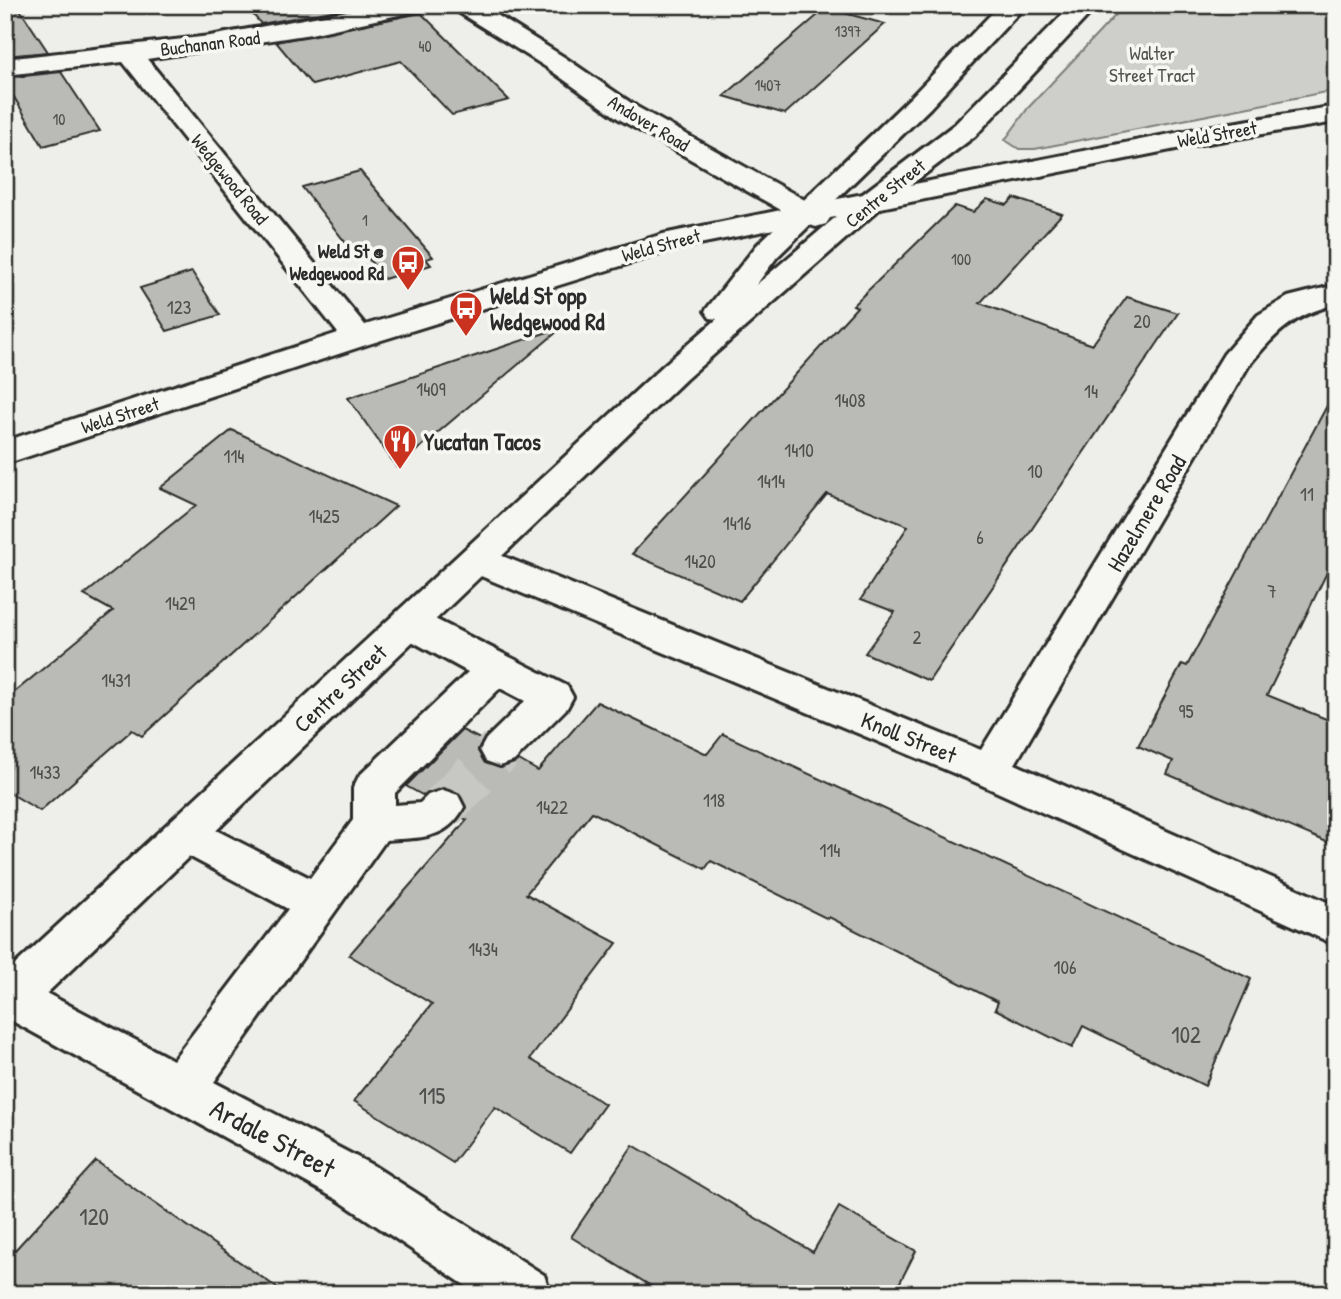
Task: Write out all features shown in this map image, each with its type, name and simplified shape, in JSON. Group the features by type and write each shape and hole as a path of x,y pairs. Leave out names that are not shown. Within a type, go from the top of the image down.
{"street":[{"name":"Buchanan Road","path":"5,67 241,40 351,20 412,5"},
{"name":"Andover Road","path":"464,5 555,62 628,113 804,214 840,229"},
{"name":"Centre Street","path":"8,1001 675,372 874,199 965,130 960,98 1014,5"},
{"name":"Centre Street","path":"675,372 767,251 804,214 1086,5"},
{"name":"Wedgewood Road","path":"129,53 358,337"},
{"name":"Weld Street","path":"5,453 358,337 673,240 1201,136 1336,114"},
{"name":"Hazelmere Road","path":"990,771 1179,459 1235,361 1269,322 1299,304 1336,294"},
{"name":"Knoll Street","path":"477,560 990,771 1336,926"},
{"path":"410,622 495,670 553,697 500,750"},
{"path":"180,1088 374,824 374,788 495,670"},
{"path":"374,824 431,819 443,807"},
{"path":"185,834 317,903"},
{"name":"Ardale Street","path":"8,1001 180,1088 356,1183 525,1294"}],"green space":[{"name":"Walter Street Tract","path":"1125,5 1336,5 1336,90 1035,149 1019,149 1005,140 1028,108"}],"building":[{"path":"5,5 17,5 48,52 5,56"},
{"path":"245,5 364,5 261,24"},
{"path":"826,8 885,24 785,114 724,96"},
{"path":"421,13 509,100 452,115 401,61 312,85 276,42"},
{"path":"61,72 100,131 43,146 5,78"},
{"path":"360,171 433,257 426,259 431,265 384,279 364,253 356,256 302,187"},
{"path":"1014,198 1062,214 980,303 1092,345 1127,297 1178,313 929,681 865,653 895,612 861,599 908,526 827,494 740,601 632,554 857,307 853,305 955,206 973,212 987,199 1007,205"},
{"path":"192,272 220,315 167,331 140,288"},
{"path":"557,329 558,331 397,467 348,398"},
{"path":"1336,389 1336,554 1267,695 1336,723 1336,846 1167,774 1173,761 1138,746 1182,664 1187,666"},
{"path":"232,430 396,506 142,736 132,730 40,811 5,790 5,700 113,611 84,595 196,505 160,488"},
{"path":"597,702 707,754 723,734 1251,979 1205,1086 1083,1026 1072,1048 995,1009 998,1002 829,917 828,919 711,861 705,869 592,812 526,894 617,943 530,1059 605,1104 570,1153 495,1107 453,1163 354,1101 432,1004 349,955 467,820 461,817 466,806 459,793 442,788 424,796 406,786 462,730 482,740 478,751 485,763 501,768 519,760 538,771"},
{"path":"633,1145 813,1252 839,1207 916,1251 894,1294 664,1294 571,1237"},
{"path":"96,1161 286,1294 5,1294 5,1261"}],"tunnel":[{"path":"443,807 500,750"}],"place":[{"name":"Weld St @ Wedgewood Rd","path":"408,292"},
{"name":"Weld St opp Wedgewood Rd","path":"466,338"},
{"name":"Yucatan Tacos","path":"400,471"}]}
